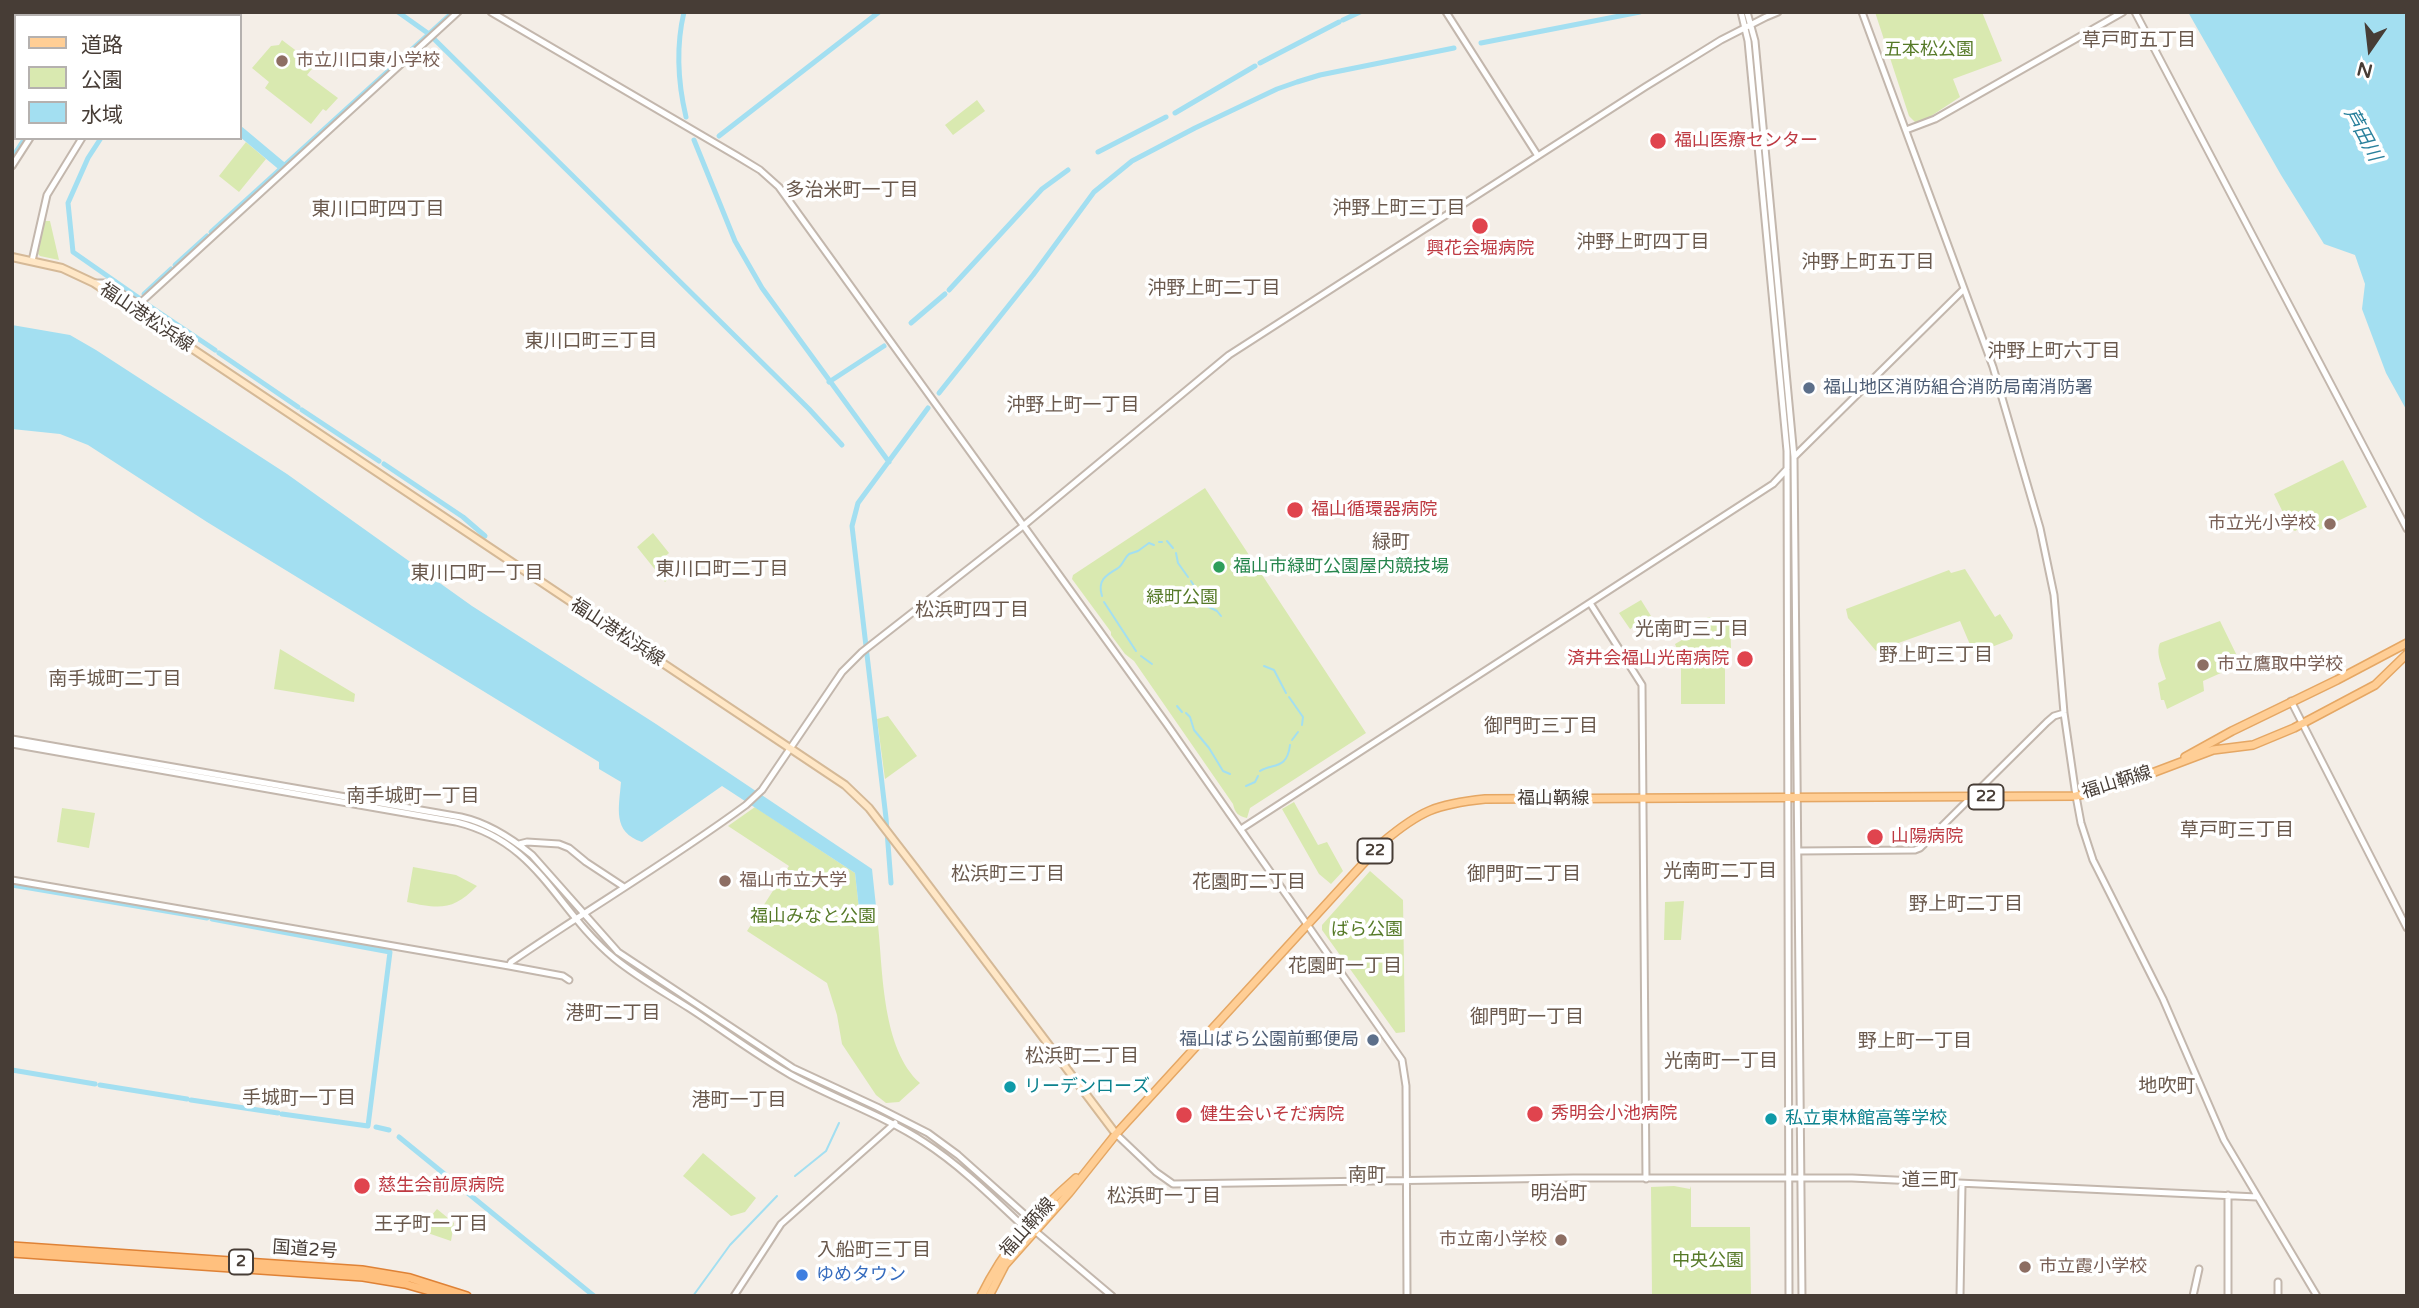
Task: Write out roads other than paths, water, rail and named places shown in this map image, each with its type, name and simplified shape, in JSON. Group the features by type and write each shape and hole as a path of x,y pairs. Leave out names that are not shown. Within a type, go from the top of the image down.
{"highway":[{"name":"国道2号","path":"12,1246 362,1270 410,1278 467,1296"},
{"name":"国道2号","path":"12,1253 363,1277 405,1284 447,1296"}],"main road":[{"name":"福山港松浜線","path":"12,257 62,268 94,283 845,785 869,808 1116,1134"},
{"name":"福山鞆線","path":"2170,766 2407,643"},
{"name":"福山鞆線","path":"989,1296 1005,1265 1069,1194 1116,1134 1383,842 1405,823 1427,810 1450,803 1485,799 2076,796 2115,787 2213,750 2255,744 2302,724 2375,685 2407,654"},
{"name":"福山鞆線","path":"981,1296 998,1262 1031,1220 1087,1169"}],"street":[{"path":"139,304 458,12"},
{"path":"491,12 728,150 760,170 779,187 1241,829 1402,1060 1406,1086 1407,1296"},
{"path":"1446,12 1538,156"},
{"path":"1741,12 1748,26 1794,457 1802,1296"},
{"path":"1747,12 1787,451 1789,1296"},
{"path":"509,966 511,962 584,916 746,805 762,790 842,673 862,652 1023,526 1229,355 1721,40 1779,12"},
{"path":"1862,12 1993,368 2040,528 2054,595 2064,713 2076,796 2093,860 2163,999 2224,1140 2316,1296"},
{"path":"1906,130 1935,119 2123,12"},
{"path":"2135,12 2407,528"},
{"path":"12,166 29,140"},
{"path":"32,261 47,195 81,140"},
{"path":"94,283 105,283 139,304 156,317 158,325"},
{"path":"1241,829 1773,484 1787,470 1794,457 1964,289"},
{"path":"1590,603 1642,685 1646,1179"},
{"path":"2291,701 2407,928"},
{"path":"1799,851 1920,848 2054,716 2064,713"},
{"path":"12,739 461,817 485,824 532,855 618,952 764,1049 821,1083 865,1101 928,1133 958,1155 1031,1220 1035,1231"},
{"path":"12,744 473,826 497,836 527,859 577,920 614,957 772,1063 923,1141 953,1162 1025,1228 1035,1231 1112,1296"},
{"path":"519,844 527,842 569,848 624,887"},
{"path":"12,880 509,966 563,976 569,980"},
{"path":"734,1296 781,1224 900,1119"},
{"path":"1116,1134 1156,1172 1173,1184 1800,1178 2257,1197"},
{"path":"1960,1296 1962,1185"},
{"path":"2228,1195 2228,1296"},
{"path":"2193,1296 2199,1269"},
{"path":"2278,1282 2278,1296"}],"water":[{"name":"芦田川","path":"2188,12 2407,12 2407,411 2386,373 2362,309 2365,284 2355,255 2324,244 2281,175"},
{"path":"12,325 70,335 96,350 287,474 472,606 656,724 872,869 878,925 861,927 855,873 722,786 642,842 632,838 619,818 621,782 599,769 599,762 207,522 88,445 60,434 12,429"}],"waterway":[{"path":"398,12 429,34 809,409 842,445"},
{"path":"211,232 453,12"},
{"path":"684,12 679,64 686,117"},
{"path":"719,136 879,12"},
{"path":"1343,20 1360,12"},
{"path":"1481,43 1640,12"},
{"path":"1260,63 1339,22"},
{"path":"939,393 1033,275 1094,192 1132,161 1277,89 1320,75 1454,48"},
{"path":"1175,113 1255,66"},
{"path":"1098,152 1166,117"},
{"path":"242,133 283,167"},
{"path":"12,158 24,140"},
{"path":"100,140 88,158 68,203 73,252 139,298"},
{"path":"694,140 735,241 762,288 889,462"},
{"path":"949,290 1042,189 1068,170"},
{"path":"175,265 207,236"},
{"path":"144,294 171,269"},
{"path":"911,323 945,294"},
{"path":"145,303 215,350"},
{"path":"829,382 884,346"},
{"path":"219,353 298,407"},
{"path":"891,883 852,526 858,503 928,408"},
{"path":"302,410 379,461"},
{"path":"384,464 463,517 485,536"},
{"path":"1167,541 1173,548"},
{"path":"1102,596 1101,586 1106,576 1120,567 1129,554 1149,543 1154,545"},
{"path":"1176,553 1178,563 1188,577"},
{"path":"1191,581 1199,594"},
{"path":"1202,599 1205,605 1221,616"},
{"path":"1104,602 1136,651"},
{"path":"1141,656 1152,664"},
{"path":"1264,666 1274,670 1286,693"},
{"path":"1289,697 1303,717 1302,725"},
{"path":"1177,706 1182,712"},
{"path":"1186,713 1194,730 1223,771 1230,774"},
{"path":"1292,740 1298,732"},
{"path":"1260,771 1283,762 1290,745"},
{"path":"1246,786 1255,782 1258,776"},
{"path":"12,885 207,918"},
{"path":"212,919 390,952 368,1126 282,1114"},
{"path":"12,1070 95,1084"},
{"path":"100,1085 187,1099"},
{"path":"191,1100 278,1113"},
{"path":"795,1176 826,1151 839,1123"},
{"path":"376,1127 389,1130"},
{"path":"399,1137 594,1296"},
{"path":"693,1296 730,1245 777,1196"}],"place":[{"name":"市立川口東小学校","path":"282,61"},
{"name":"福山医療センター","path":"1658,141"},
{"name":"興花会堀病院","path":"1480,226"},
{"name":"福山地区消防組合消防局南消防署","path":"1809,388"},
{"name":"福山循環器病院","path":"1295,510"},
{"name":"市立光小学校","path":"2330,524"},
{"name":"福山市緑町公園屋内競技場","path":"1219,567"},
{"name":"済井会福山光南病院","path":"1745,659"},
{"name":"市立鷹取中学校","path":"2203,665"},
{"name":"山陽病院","path":"1875,837"},
{"name":"福山市立大学","path":"725,881"},
{"name":"福山ばら公園前郵便局","path":"1373,1040"},
{"name":"リーデンローズ","path":"1010,1087"},
{"name":"秀明会小池病院","path":"1535,1114"},
{"name":"健生会いそだ病院","path":"1184,1115"},
{"name":"私立東林館高等学校","path":"1771,1119"},
{"name":"慈生会前原病院","path":"362,1186"},
{"name":"市立南小学校","path":"1561,1240"},
{"name":"市立霞小学校","path":"2025,1267"},
{"name":"ゆめタウン","path":"802,1275"}],"district":[{"name":"草戸町五丁目","path":"2139,41"},
{"name":"多治米町一丁目","path":"852,191"},
{"name":"沖野上町三丁目","path":"1399,209"},
{"name":"東川口町四丁目","path":"378,210"},
{"name":"沖野上町四丁目","path":"1643,243"},
{"name":"沖野上町五丁目","path":"1868,263"},
{"name":"沖野上町二丁目","path":"1214,289"},
{"name":"東川口町三丁目","path":"591,342"},
{"name":"沖野上町六丁目","path":"2054,352"},
{"name":"沖野上町一丁目","path":"1073,406"},
{"name":"緑町","path":"1391,543"},
{"name":"東川口町二丁目","path":"722,570"},
{"name":"東川口町一丁目","path":"477,574"},
{"name":"松浜町四丁目","path":"972,611"},
{"name":"光南町三丁目","path":"1692,630"},
{"name":"野上町三丁目","path":"1936,656"},
{"name":"南手城町二丁目","path":"115,680"},
{"name":"御門町三丁目","path":"1541,727"},
{"name":"南手城町一丁目","path":"413,797"},
{"name":"草戸町三丁目","path":"2237,831"},
{"name":"光南町二丁目","path":"1720,872"},
{"name":"松浜町三丁目","path":"1008,875"},
{"name":"御門町二丁目","path":"1524,875"},
{"name":"花園町二丁目","path":"1249,883"},
{"name":"野上町二丁目","path":"1966,905"},
{"name":"花園町一丁目","path":"1345,967"},
{"name":"港町二丁目","path":"613,1014"},
{"name":"御門町一丁目","path":"1527,1018"},
{"name":"野上町一丁目","path":"1915,1042"},
{"name":"松浜町二丁目","path":"1082,1057"},
{"name":"光南町一丁目","path":"1721,1062"},
{"name":"地吹町","path":"2167,1087"},
{"name":"手城町一丁目","path":"299,1099"},
{"name":"港町一丁目","path":"739,1101"},
{"name":"南町","path":"1367,1176"},
{"name":"道三町","path":"1930,1181"},
{"name":"明治町","path":"1559,1194"},
{"name":"松浜町一丁目","path":"1164,1197"},
{"name":"王子町一丁目","path":"431,1225"},
{"name":"入船町三丁目","path":"874,1251"}],"park label":[{"name":"五本松公園","path":"1929,50"},
{"name":"緑町公園","path":"1182,598"},
{"name":"福山みなと公園","path":"813,917"},
{"name":"ばら公園","path":"1367,930"},
{"name":"中央公園","path":"1708,1261"}]}
